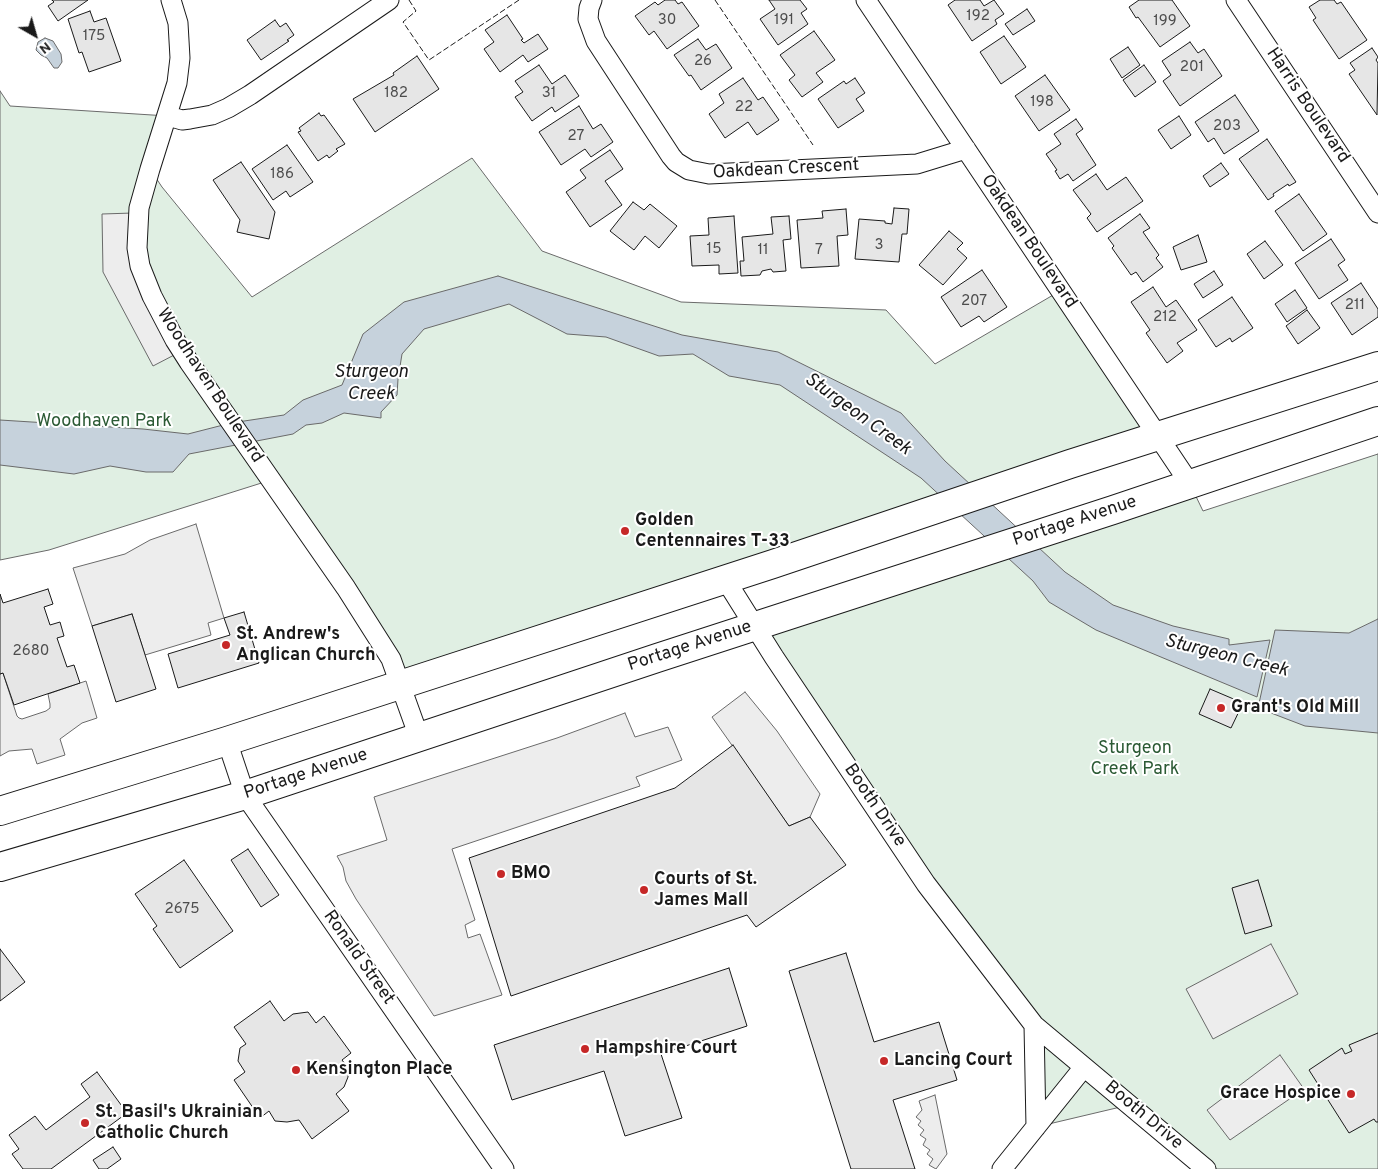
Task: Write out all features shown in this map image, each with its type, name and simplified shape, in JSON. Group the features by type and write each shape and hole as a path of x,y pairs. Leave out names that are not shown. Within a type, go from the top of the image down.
{"highway":[{"path":"0,811 226,741 876,530 1070,464 1378,366"},
{"name":"Portage Avenue","path":"0,867 245,795 1378,421"}],"street":[{"name":"Woodhaven Boulevard","path":"171,0 178,23 180,58 177,83 168,116 139,208 137,248 140,266 152,296 189,362 294,512 391,659 418,737"},
{"path":"168,116 182,120 190,119 212,115 228,108 389,0"},
{"name":"Oakdean Crescent","path":"592,0 588,19 596,41 671,156 676,162 689,170 709,174 917,164 966,149"},
{"name":"Oakdean Boulevard","path":"866,0 1190,484"},
{"name":"Harris Boulevard","path":"1236,0 1378,213"},
{"name":"Booth Drive","path":"726,579 755,626 926,884 1034,1025 1206,1169"},
{"name":"Ronald Street","path":"226,741 245,795 504,1169"},
{"path":"1034,1025 1036,1127"},
{"path":"1002,1169 1084,1067"}],"green space":[{"name":"Woodhaven Park","path":"0,91 10,106 168,116 150,169 162,187 252,297 472,158 542,251 681,302 886,310 935,364 1060,291 1157,437 399,684 271,480 49,550 0,560"},
{"name":"Sturgeon Creek Park","path":"1378,454 1378,1169 1206,1169 1129,1105 1036,1127 1033,1025 755,626 1190,484 1203,511"}],"shaded area":[{"path":"133,213 178,353 153,366 103,272 102,214"},
{"path":"196,524 224,618 208,623 211,635 145,655 132,614 92,626 73,568 125,554 150,540"},
{"path":"3,673 19,718 22,719 50,708 48,694 86,681 97,718 82,723 60,739 65,755 37,764 32,749 9,751 0,756 0,674"},
{"path":"745,692 777,731 820,794 810,817 789,826 712,717"},
{"path":"625,713 635,737 668,727 682,760 636,777 640,786 452,849 475,920 465,925 468,938 480,934 502,995 434,1016 356,899 346,881 343,867 337,856 387,840 374,797 557,738"},
{"path":"1271,944 1298,994 1213,1039 1186,989"},
{"path":"1280,1055 1304,1089 1230,1140 1207,1110"},
{"path":"935,1095 947,1154 936,1169 929,1165 933,1159 927,1154 930,1150 923,1145 926,1139 920,1135 924,1130 918,1125 921,1121 916,1117 922,1110 919,1101"}],"water":[{"path":"45,38 53,41 61,54 62,62 58,68 54,68 47,58 36,50 38,42"},
{"name":"Sturgeon Creek","path":"498,276 682,335 778,352 901,413 945,461 1065,572 1113,605 1173,626 1229,639 1229,645 1270,640 1257,697 1096,630 1049,602 1033,581 921,478 780,385 729,376 693,354 659,356 606,337 567,334 509,304 424,329 402,354 397,395 381,412 381,418 344,413 322,423 306,425 293,434 189,454 173,472 146,472 110,466 74,474 0,465 0,420 143,429 188,434 231,423 284,415 303,400 342,385 363,334 404,302"},
{"name":"Sturgeon Creek","path":"1378,619 1378,733 1305,726 1258,708 1275,630 1349,633"}],"building":[{"path":"52,0 88,0 58,21 48,6 54,2"},
{"path":"665,0 675,0 678,4 682,2 699,26 667,49 654,31 649,35 635,16 655,2 658,5"},
{"path":"769,0 800,0 807,9 801,13 808,24 778,45 760,19 775,9"},
{"path":"955,0 980,0 984,6 994,0 1004,14 995,20 997,24 972,41 948,5"},
{"path":"1139,0 1172,0 1190,26 1160,47 1129,7"},
{"path":"1320,0 1334,0 1337,4 1341,2 1367,40 1339,59 1313,20 1316,18 1309,7"},
{"path":"1027,9 1035,21 1013,35 1005,24"},
{"path":"90,11 94,22 106,18 121,61 89,72 82,52 79,53 68,19"},
{"path":"507,15 524,43 538,34 548,49 528,62 523,55 500,72 484,49 494,42 485,30"},
{"path":"275,20 280,27 286,23 294,35 287,40 289,41 261,60 247,40"},
{"path":"814,31 835,60 816,73 823,82 802,97 789,80 795,75 780,55"},
{"path":"1004,36 1026,67 1001,84 980,52"},
{"path":"698,39 706,50 716,44 732,68 701,90 674,55"},
{"path":"1190,42 1198,53 1204,49 1222,76 1180,106 1163,81 1171,75 1162,61"},
{"path":"1128,47 1140,65 1122,78 1110,59"},
{"path":"1372,48 1378,57 1376,60 1378,63 1377,115 1349,74 1355,70 1350,63"},
{"path":"417,56 439,89 375,132 353,99 394,75 393,73"},
{"path":"539,65 552,84 565,75 579,96 555,112 552,107 532,121 515,97 523,92 515,81"},
{"path":"1144,65 1156,82 1135,97 1123,80"},
{"path":"1045,75 1070,110 1039,131 1015,96"},
{"path":"743,78 758,100 763,97 779,120 757,135 748,122 725,138 709,114 724,103 719,94"},
{"path":"855,78 865,93 856,99 864,111 838,128 818,99 844,81 846,84"},
{"path":"1235,95 1259,131 1224,154 1214,138 1208,142 1195,122"},
{"path":"579,106 593,129 601,124 613,142 591,157 585,149 561,165 539,132"},
{"path":"319,113 321,116 324,115 345,144 336,149 338,151 329,158 327,155 318,161 298,132 301,131 299,128"},
{"path":"1179,116 1191,135 1171,149 1158,130"},
{"path":"1076,119 1083,129 1076,134 1096,165 1073,181 1068,174 1060,179 1055,171 1057,170 1046,154 1061,144 1054,134"},
{"path":"1267,139 1296,182 1289,186 1288,184 1273,194 1274,196 1268,200 1239,159"},
{"path":"287,145 313,182 290,197 286,191 273,200 252,169"},
{"path":"610,150 623,169 605,181 622,205 590,227 566,192 586,178 580,170"},
{"path":"241,162 275,212 269,239 237,232 240,220 213,180"},
{"path":"1221,163 1229,174 1210,187 1203,176"},
{"path":"1096,174 1107,190 1126,177 1143,201 1097,232 1087,218 1091,214 1073,190"},
{"path":"1299,194 1327,234 1303,251 1275,211"},
{"path":"633,202 644,210 650,204 677,226 659,248 645,236 634,250 610,231"},
{"path":"894,208 909,209 907,234 902,234 899,262 855,259 859,219 885,221 885,223 892,224"},
{"path":"846,209 848,235 837,236 839,266 801,268 797,220 823,218 822,211"},
{"path":"1140,214 1150,228 1143,232 1159,255 1156,258 1163,267 1143,282 1136,272 1131,275 1112,248 1114,246 1108,238"},
{"path":"734,216 738,273 719,274 719,265 692,266 690,236 709,235 708,218"},
{"path":"789,216 791,239 783,240 786,271 773,272 771,269 762,271 760,275 741,276 740,261 744,261 742,237 773,234 771,217"},
{"path":"949,231 963,243 957,249 967,258 943,285 919,265"},
{"path":"1198,235 1207,262 1181,270 1173,247"},
{"path":"1331,239 1345,260 1338,265 1348,280 1319,299 1295,263"},
{"path":"1265,241 1283,265 1264,279 1247,254"},
{"path":"982,270 1007,307 984,322 979,316 961,327 941,297"},
{"path":"1214,271 1223,285 1203,298 1194,284"},
{"path":"1361,283 1378,309 1378,317 1352,335 1331,303"},
{"path":"1153,287 1166,307 1176,300 1197,330 1177,343 1183,351 1167,363 1146,333 1150,330 1131,302"},
{"path":"1295,290 1307,308 1287,322 1275,304"},
{"path":"1232,297 1253,328 1232,342 1230,338 1216,347 1198,320"},
{"path":"1307,310 1320,328 1298,344 1286,326"},
{"path":"48,589 53,604 44,607 50,625 60,622 64,636 57,638 67,667 74,665 80,683 14,705 3,673 0,674 0,594 3,603"},
{"name":"St. Andrew's Anglican Church","path":"244,612 259,663 178,688 168,654 230,635 224,618"},
{"path":"132,614 156,689 116,702 92,626"},
{"name":"Grant's Old Mill","path":"1210,689 1243,703 1231,728 1199,714"},
{"name":"Courts of St. James Mall","path":"733,745 789,826 810,817 846,865 756,927 747,915 511,996 469,858 675,788"},
{"path":"248,849 279,895 261,907 231,860"},
{"path":"184,860 233,931 180,968 153,929 157,926 135,894"},
{"path":"1258,880 1272,926 1245,934 1232,888"},
{"path":"0,949 25,982 0,1001"},
{"name":"Lancing Court","path":"846,953 874,1042 939,1022 957,1080 893,1100 915,1169 851,1169 789,971"},
{"name":"Hampshire Court","path":"729,968 747,1026 661,1054 682,1118 625,1136 604,1071 512,1100 494,1045"},
{"name":"Kensington Place","path":"270,1001 284,1021 293,1014 308,1012 316,1023 324,1016 351,1053 342,1060 348,1068 348,1077 344,1087 336,1094 349,1111 312,1139 299,1120 275,1121 269,1111 260,1118 234,1080 245,1072 238,1061 240,1048 246,1044 234,1027"},
{"name":"Grace Hospice","path":"1378,1033 1378,1122 1374,1119 1349,1133 1309,1070 1342,1048 1345,1054 1352,1051 1349,1045"},
{"name":"St. Basil's Ukrainian Catholic Church","path":"97,1072 127,1113 51,1169 23,1169 12,1154 19,1149 9,1135 35,1116 46,1130 90,1097 81,1084"},
{"path":"113,1147 121,1159 107,1169 99,1169 93,1160"}],"fence":[{"path":"409,0 416,11 403,22 429,60 519,0"},
{"path":"715,0 813,145"}],"place":[{"name":"Golden Centennaires T-33","path":"625,531"},
{"name":"St. Andrew's Anglican Church","path":"226,645"},
{"name":"Grant's Old Mill","path":"1221,708"},
{"name":"BMO","path":"501,874"},
{"name":"Courts of St. James Mall","path":"644,890"},
{"name":"Hampshire Court","path":"585,1049"},
{"name":"Lancing Court","path":"884,1061"},
{"name":"Kensington Place","path":"296,1070"},
{"name":"Grace Hospice","path":"1351,1094"},
{"name":"St. Basil's Ukrainian Catholic Church","path":"85,1123"}]}
